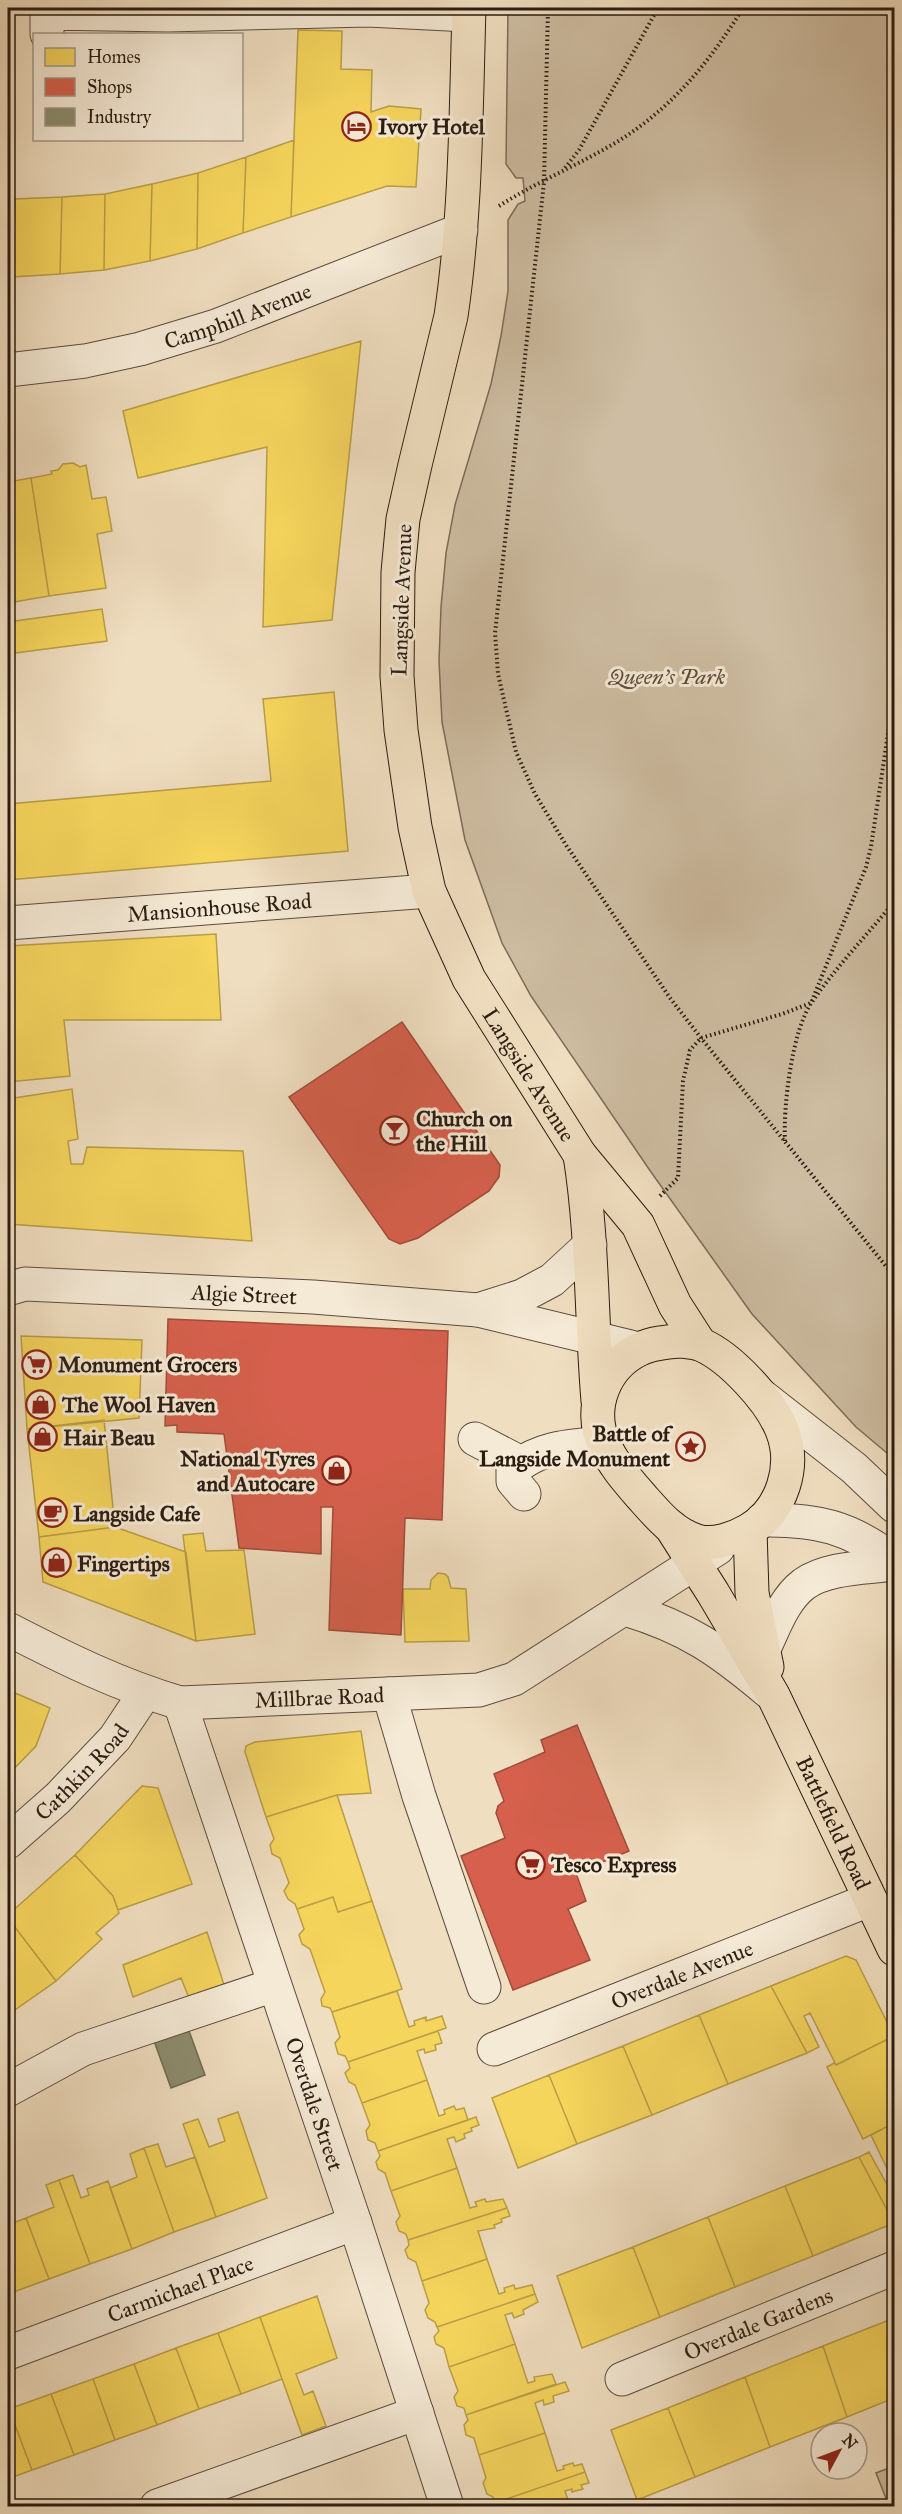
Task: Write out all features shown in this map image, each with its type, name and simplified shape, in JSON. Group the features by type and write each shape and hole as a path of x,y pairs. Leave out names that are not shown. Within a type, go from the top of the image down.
{"main road":[{"name":"Langside Avenue","path":"468,11 466,148 451,316 414,465 404,519 398,572 397,676 401,730 415,827 429,891 469,979 580,1155 638,1225 675,1305 700,1344"},
{"name":"Langside Avenue","path":"580,1155 588,1204 591,1245 594,1293 593,1339 598,1404"},
{"path":"680,1341 700,1344 721,1356 756,1391 773,1413 782,1431 787,1454 787,1472 781,1494 772,1510 750,1528 711,1543 698,1541 670,1527 613,1461 603,1443 598,1421 598,1404 606,1378 621,1361 639,1349 655,1343 680,1341"},
{"name":"Battlefield Road","path":"670,1527 773,1695 894,1949"},
{"name":"Battlefield Road","path":"750,1528 752,1593 773,1695"}],"street":[{"path":"47,33 47,13 154,24 368,10 468,11"},
{"name":"Camphill Avenue","path":"8,370 86,361 162,343 216,326 460,230"},
{"name":"Mansionhouse Road","path":"8,923 429,891"},
{"name":"Algie Street","path":"478,1310 522,1296 552,1280 591,1245"},
{"name":"Algie Street","path":"8,1287 25,1284 313,1297 478,1310 639,1349"},
{"path":"756,1391 854,1468 894,1506"},
{"path":"475,1439 522,1478 538,1453 558,1448 603,1443"},
{"path":"750,1528 797,1520 825,1524 876,1546 894,1562"},
{"name":"Millbrae Road","path":"8,1629 86,1669 145,1693 180,1703 479,1690 514,1679 572,1640 625,1609 693,1562 750,1528"},
{"path":"764,1652 778,1619 804,1584 823,1575 894,1562"},
{"path":"625,1609 662,1620 698,1638 726,1656 773,1695"},
{"name":"Cathkin Road","path":"8,1842 58,1798 115,1738 145,1693"},
{"path":"389,1694 422,1806 484,1987"},
{"name":"Overdale Street","path":"180,1703 355,2223 447,2506"},
{"name":"Overdale Avenue","path":"494,2049 869,1900"},
{"path":"8,2091 83,2049 274,1985"},
{"name":"Carmichael Place","path":"8,2353 355,2223"},
{"name":"Overdale Gardens","path":"622,2379 894,2268"},
{"path":"158,2506 417,2413"}],"path":[{"path":"548,8 544,182 495,633 498,674 516,752 535,794 579,864 670,998 894,1276"},
{"path":"562,171 579,150 658,8"},
{"path":"460,230 524,190 544,182 620,140 681,92 719,48 743,8"},
{"path":"785,1142 783,1121 789,1072 802,1024 866,867 894,700"},
{"path":"638,1225 664,1190 678,1178 682,1081 690,1050 701,1038 811,1003 894,902"}],"green space":[{"name":"Queen's Park","path":"508,8 894,8 894,1459 856,1427 752,1314 651,1172 531,996 502,943 465,840 442,722 439,661 441,607 446,553 455,505 491,384 501,336 508,291 508,220 518,204 525,201 523,178 516,178 506,164"},
{"path":"894,2466 894,2506 889,2506 876,2473"}],"building: Homes":[{"name":"Ivory Hotel","path":"298,30 342,31 341,69 372,70 371,112 389,106 421,109 416,187 387,186 291,217"},
{"path":"294,140 291,217 243,233 246,157"},
{"path":"246,157 243,233 197,249 198,173"},
{"path":"198,173 197,249 150,261 152,184"},
{"path":"152,184 150,261 104,270 105,194"},
{"path":"105,194 104,270 60,274 62,197"},
{"path":"62,197 60,274 13,277 15,199"},
{"path":"15,199 13,277 8,277 8,200"},
{"path":"361,341 332,620 263,627 267,447 138,478 123,411"},
{"path":"73,463 80,467 86,465 92,499 106,497 112,531 97,534 106,588 49,596 31,478 52,474 51,471 58,470 63,464"},
{"path":"31,478 49,596 8,603 8,479 9,482"},
{"path":"102,609 107,641 8,654 8,622"},
{"path":"334,692 348,851 8,880 8,804 271,781 263,699"},
{"path":"216,934 221,1020 64,1020 70,1076 8,1082 8,946"},
{"path":"72,1089 78,1139 68,1141 71,1164 83,1164 87,1147 243,1151 252,1241 8,1224 8,1099"},
{"path":"21,1336 142,1340 139,1418 27,1429"},
{"path":"104,1420 115,1527 39,1537 27,1429"},
{"path":"115,1527 186,1552 196,1641 43,1582 39,1537"},
{"path":"203,1533 206,1551 244,1550 255,1634 196,1641 183,1535"},
{"path":"438,1573 448,1577 451,1588 466,1589 469,1641 405,1642 403,1589 430,1589 431,1580"},
{"path":"8,1690 50,1708 36,1746 8,1775"},
{"path":"361,1731 371,1793 337,1795 266,1817 245,1752 246,1746 255,1742"},
{"path":"142,1786 158,1788 192,1884 118,1910 113,1896 75,1855"},
{"path":"337,1795 372,1901 338,1912 333,1897 297,1909 284,1891 289,1883 280,1858 272,1854 270,1845 274,1839 266,1817"},
{"path":"75,1855 113,1896 119,1913 96,1933 102,1939 56,1981 8,1915"},
{"path":"333,1897 338,1912 372,1901 402,1989 332,2012 330,2008 322,2006 321,1999 325,1992 310,1949 302,1944 299,1935 304,1929 297,1909"},
{"path":"8,1918 56,1981 15,2010 8,1999"},
{"path":"207,1932 226,1991 191,2003 181,1978 133,1997 123,1965"},
{"path":"846,1956 856,1960 894,2036 836,2065 810,2013 804,2016 819,2047 807,2053 771,1986"},
{"path":"771,1986 807,2053 728,2084 699,2015"},
{"path":"397,1991 409,2027 415,2025 414,2021 426,2017 426,2021 442,2016 446,2028 348,2062 345,2056 338,2054 335,2043 340,2037 332,2012"},
{"path":"699,2015 728,2084 652,2115 623,2046"},
{"path":"438,2031 442,2043 435,2045 436,2050 425,2053 424,2049 417,2051 427,2080 362,2103 355,2085 349,2082 345,2073 350,2068 348,2062"},
{"path":"894,2036 894,2123 863,2139 827,2067 834,2063 836,2065"},
{"path":"623,2046 652,2115 577,2144 549,2075"},
{"path":"549,2075 577,2144 518,2168 492,2098"},
{"path":"427,2080 439,2116 445,2114 444,2110 454,2106 456,2110 464,2108 468,2120 378,2151 375,2143 368,2140 366,2131 370,2125 362,2103"},
{"path":"238,2112 267,2198 216,2217 183,2124 198,2119 209,2147 225,2141 218,2119"},
{"path":"476,2117 479,2125 464,2134 465,2138 456,2142 454,2137 447,2139 457,2168 391,2191 385,2173 378,2169 376,2162 380,2156 378,2151"},
{"path":"894,2123 894,2183 871,2135"},
{"path":"158,2144 166,2167 195,2157 216,2217 174,2232 144,2148"},
{"path":"144,2148 174,2232 132,2249 110,2188 137,2177 130,2154"},
{"path":"869,2152 889,2188 894,2185 894,2223 859,2157"},
{"path":"859,2157 894,2223 813,2256 785,2186"},
{"path":"457,2168 470,2208 477,2206 475,2202 485,2199 486,2202 503,2199 507,2208 408,2240 406,2234 399,2231 396,2222 400,2216 391,2191"},
{"path":"73,2175 81,2198 89,2195 87,2189 108,2181 132,2249 90,2264 59,2180"},
{"path":"59,2180 90,2264 49,2279 26,2218 54,2207 46,2185"},
{"path":"785,2186 813,2256 735,2287 708,2217"},
{"path":"507,2208 510,2216 501,2219 502,2222 494,2225 495,2228 478,2231 487,2259 422,2281 416,2262 408,2258 405,2250 409,2245 408,2240"},
{"path":"708,2217 735,2287 660,2317 633,2247"},
{"path":"26,2218 49,2279 8,2294 8,2225"},
{"path":"633,2247 660,2317 582,2348 557,2276"},
{"path":"487,2259 499,2294 505,2292 504,2288 514,2285 515,2289 532,2285 535,2294 437,2327 435,2322 428,2318 425,2310 429,2303 422,2281"},
{"path":"535,2294 538,2302 523,2310 524,2314 514,2318 512,2313 505,2315 515,2344 449,2367 444,2348 436,2344 434,2337 439,2331 437,2327"},
{"path":"317,2296 337,2358 296,2374 304,2395 313,2391 326,2426 302,2435 260,2317"},
{"path":"260,2317 282,2379 241,2394 218,2333"},
{"path":"894,2318 894,2398 847,2417 823,2346"},
{"path":"218,2333 241,2394 199,2409 176,2348"},
{"path":"515,2344 528,2383 535,2381 534,2377 552,2374 556,2384 466,2415 464,2408 457,2406 454,2397 458,2391 449,2367"},
{"path":"823,2346 847,2417 837,2421 809,2421 809,2432 770,2447 745,2377"},
{"path":"176,2348 199,2409 157,2425 134,2364"},
{"path":"134,2364 157,2425 115,2440 93,2379"},
{"path":"745,2377 770,2447 695,2477 668,2408"},
{"path":"93,2379 115,2440 74,2455 51,2394"},
{"path":"565,2382 569,2391 553,2396 554,2402 544,2405 543,2400 535,2403 545,2433 479,2455 474,2438 466,2435 464,2425 468,2420 466,2415"},
{"path":"51,2394 74,2455 32,2470 9,2409"},
{"path":"668,2408 695,2477 637,2500 611,2430"},
{"path":"8,2410 32,2470 8,2479"},
{"path":"545,2433 557,2471 573,2463 574,2466 582,2464 585,2472 495,2503 493,2497 487,2494 483,2483 486,2478 479,2455"},
{"path":"585,2472 589,2483 581,2485 583,2489 565,2491 570,2506 496,2506 495,2503"}],"building: Shops":[{"name":"Church on the Hill","path":"402,1022 500,1165 499,1177 489,1191 418,1238 400,1244 389,1239 289,1097"},
{"name":"National Tyres and Autocare","path":"168,1319 448,1331 442,1520 405,1518 401,1635 329,1630 333,1507 321,1507 321,1554 239,1548 224,1434 177,1432 177,1425 165,1426"},
{"name":"Tesco Express","path":"577,1725 629,1851 576,1873 586,1901 568,1909 590,1960 513,1990 461,1856 505,1838 496,1813 498,1806 504,1801 494,1774 545,1752 541,1740"}],"building: Industry":[{"path":"188,2028 205,2075 171,2088 154,2041"}],"place":[{"name":"Ivory Hotel","path":"357,126"},
{"name":"Church on the Hill","path":"395,1131"},
{"name":"Monument Grocers","path":"37,1364"},
{"name":"The Wool Haven","path":"41,1404"},
{"name":"Hair Beau","path":"42,1437"},
{"name":"Battle of Langside Monument","path":"691,1446"},
{"name":"National Tyres and Autocare","path":"336,1471"},
{"name":"Langside Cafe","path":"52,1513"},
{"name":"Fingertips","path":"56,1563"},
{"name":"Tesco Express","path":"530,1864"}]}
